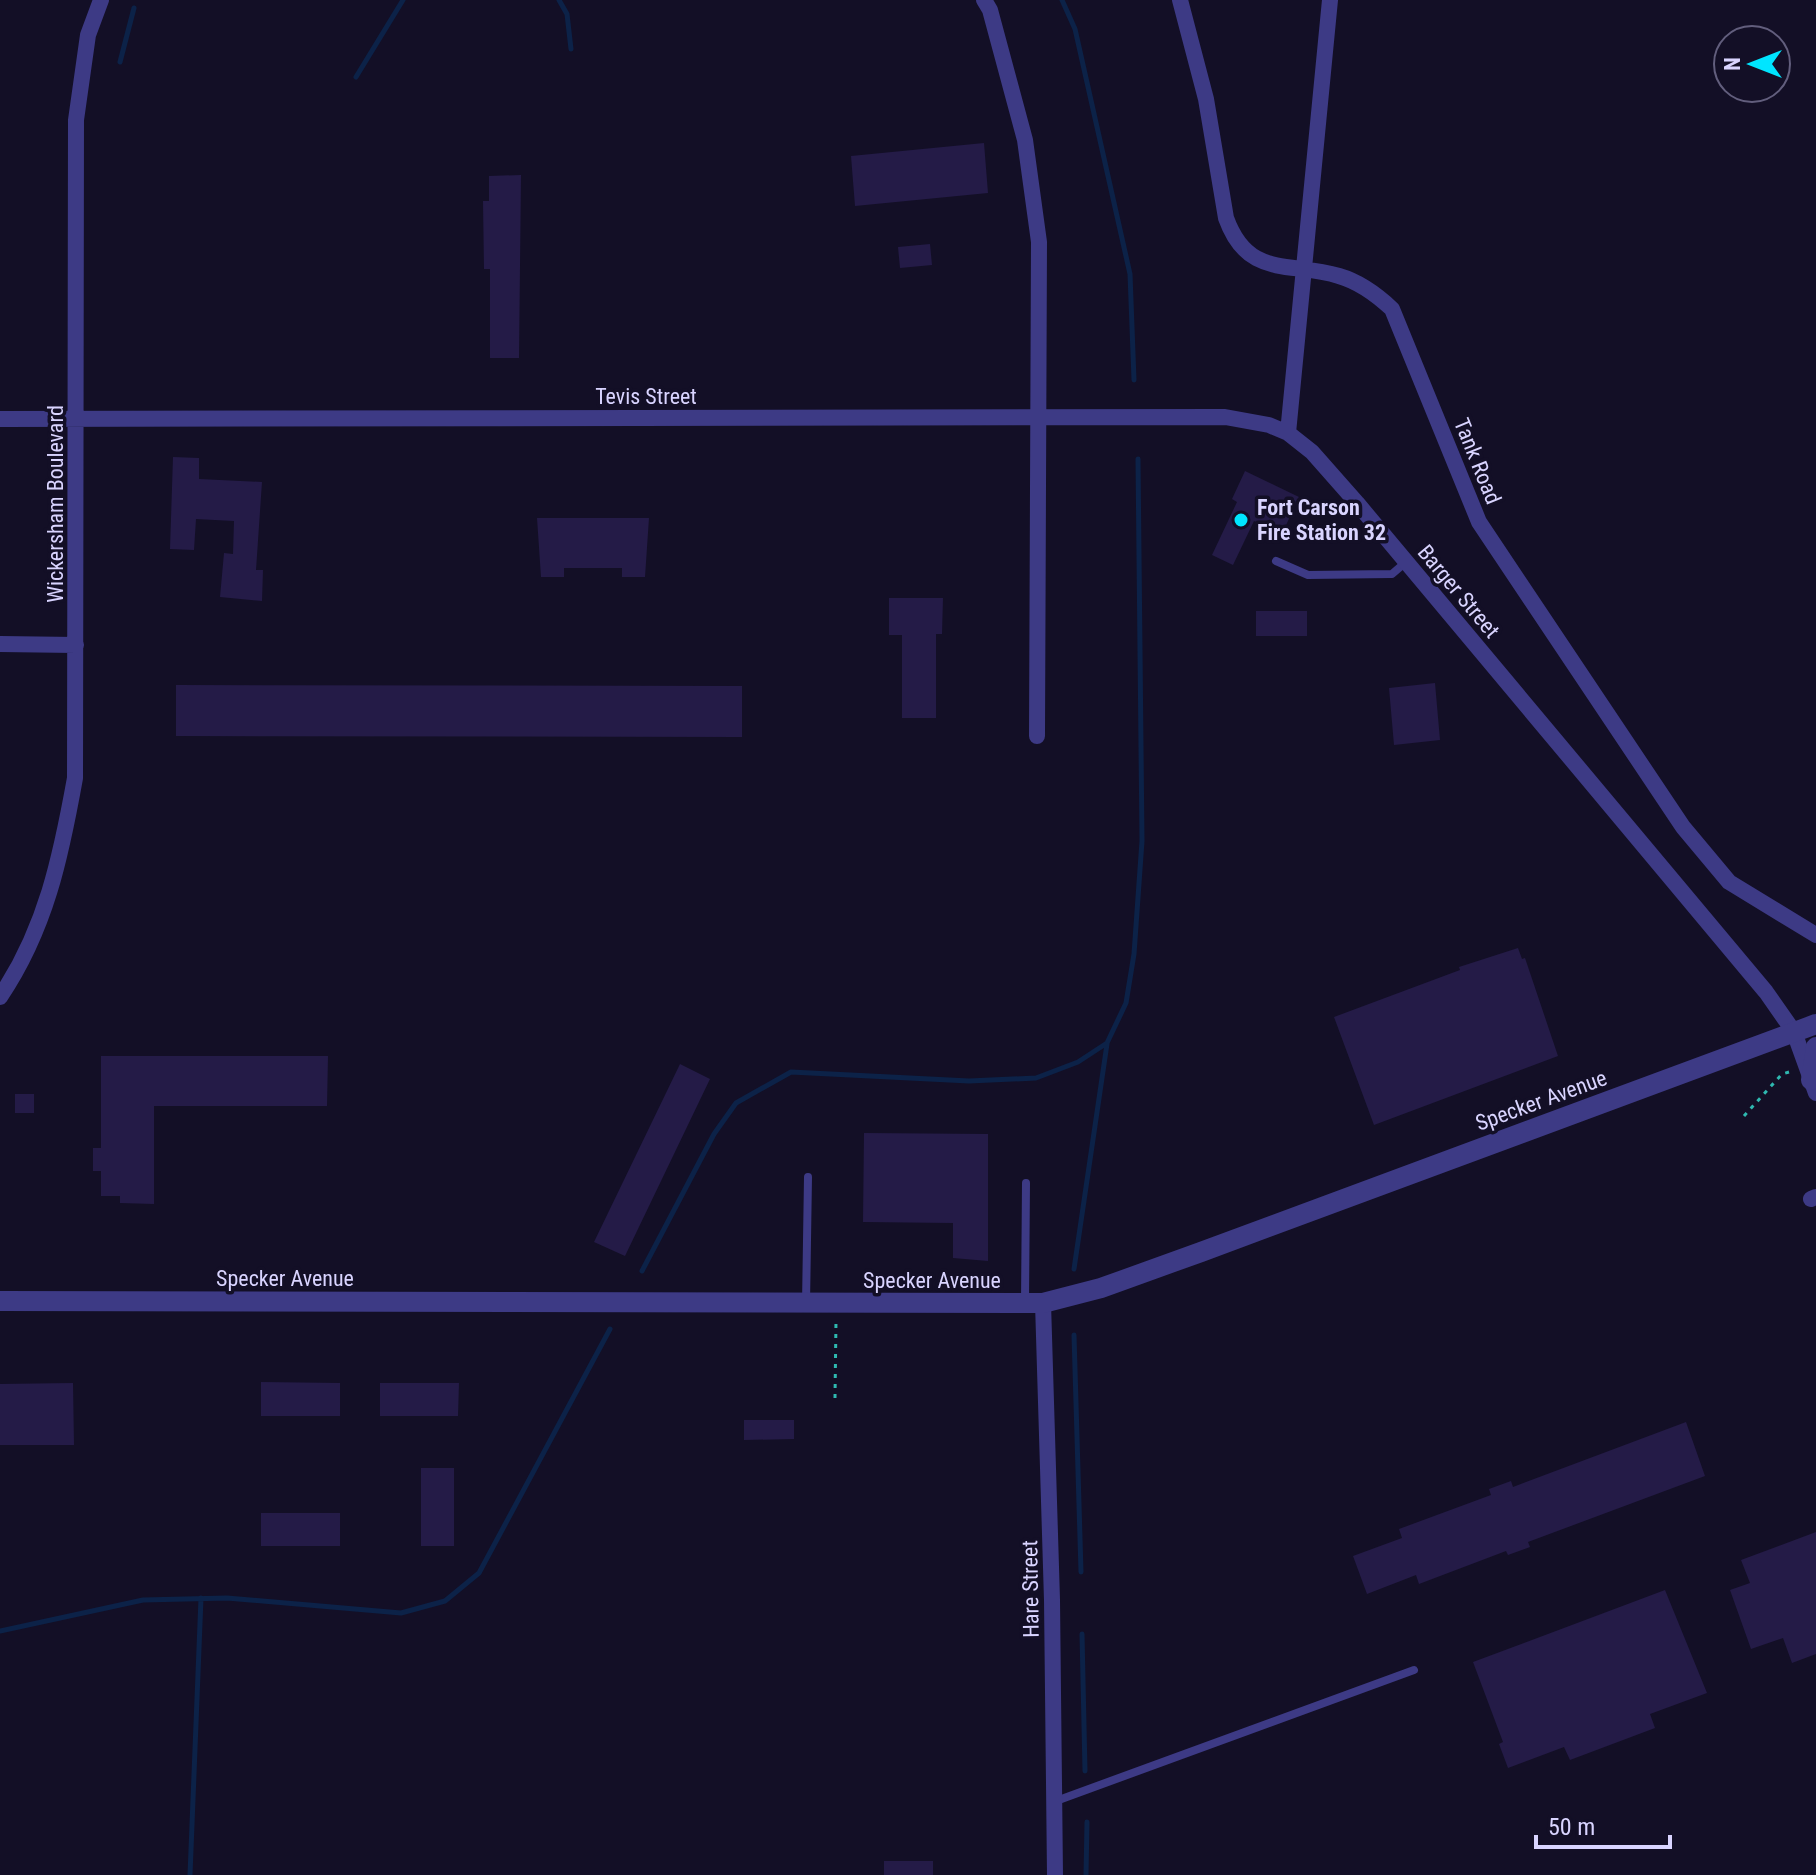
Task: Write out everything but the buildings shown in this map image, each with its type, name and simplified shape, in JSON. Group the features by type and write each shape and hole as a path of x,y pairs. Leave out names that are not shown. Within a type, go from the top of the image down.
{"street":[{"name":"Wickersham Boulevard","path":"0,997 44,915 65,840 78,743 76,120 88,35 101,0"},
{"path":"984,0 990,10 1025,140 1039,242 1037,736"},
{"name":"Tank Road","path":"1180,0 1194,43 1226,218 1233,237 1255,259 1272,266 1357,283 1392,309 1479,522 1674,814 1729,882 1816,935"},
{"path":"1288,433 1330,0"},
{"name":"Tevis Street","path":"0,419 1039,420 1225,417 1269,425 1288,433"},
{"name":"Barger Street","path":"1288,433 1312,452 1766,992 1794,1032 1812,1071"},
{"path":"0,644 76,645"},
{"name":"Specker Avenue","path":"0,1301 1034,1303 1101,1288 1816,1024"},
{"name":"Hare Street","path":"1034,1303 1056,1801 1055,1875"}],"lane":[{"path":"1276,561 1308,575 1392,574 1406,562"},
{"path":"806,1304 808,1177"},
{"path":"1026,1183 1034,1303"},
{"path":"1056,1801 1414,1670"}],"path":[{"path":"1744,1116 1782,1074 1812,1071"},
{"path":"835,1398 836,1305"}],"waterway":[{"path":"356,77 403,0"},
{"path":"559,0 567,14 571,49"},
{"path":"1062,0 1075,29 1130,274 1134,380"},
{"path":"120,62 134,8"},
{"path":"642,1271 714,1134 736,1103 791,1072 969,1081 1036,1078 1078,1062 1107,1043 1126,1003 1134,954 1142,841 1138,459"},
{"path":"1074,1269 1107,1044"},
{"path":"0,1631 143,1600 227,1598 401,1613 445,1601 479,1573 610,1329"},
{"path":"1074,1335 1081,1572"},
{"path":"190,1875 201,1598"},
{"path":"1082,1634 1085,1771"},
{"path":"1086,1875 1087,1822"}],"place":[{"name":"Fort Carson Fire Station 32","path":"1241,520"}]}
